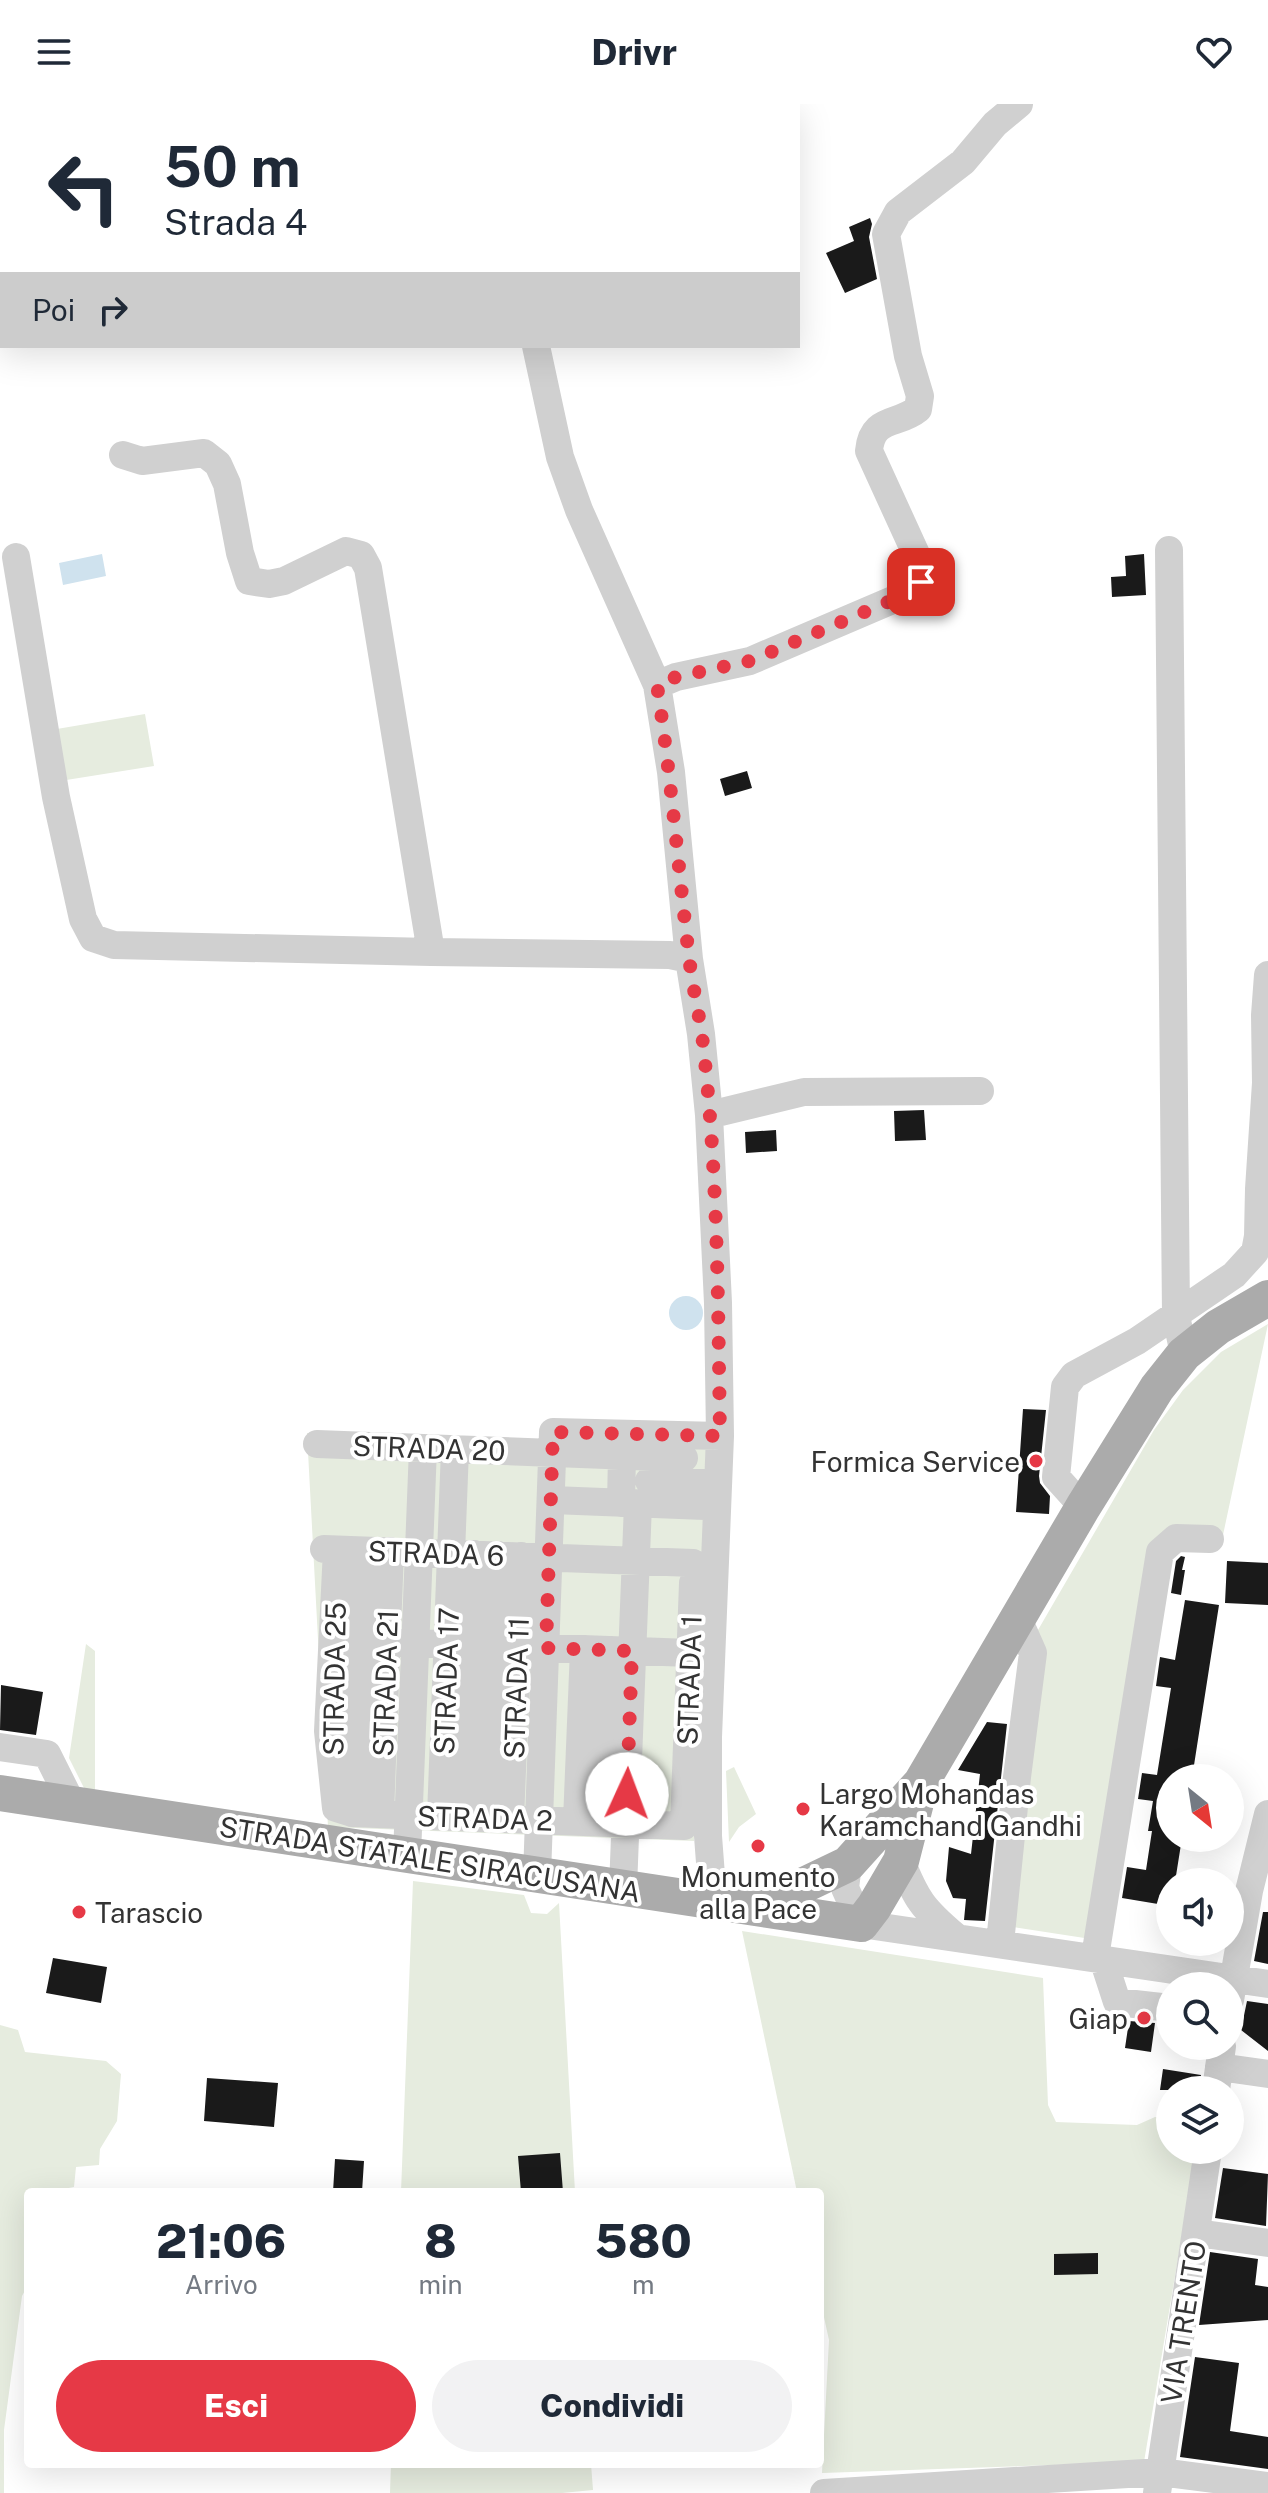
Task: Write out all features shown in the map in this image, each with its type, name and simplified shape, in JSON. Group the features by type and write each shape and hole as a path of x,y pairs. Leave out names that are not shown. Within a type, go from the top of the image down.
{"main road":[{"path":"756,1908 848,1864 921,1783 1083,1507 1157,1388 1184,1354 1218,1327 1268,1298"},
{"path":"861,1924 901,1861 921,1783"},
{"name":"STRADA STATALE SIRACUSANA","path":"0,1793 861,1924"}],"street":[{"path":"657,685 676,677 750,661 909,593 921,582 922,567 869,451 870,437 880,425 911,415 918,409 920,396 908,356 886,234 898,212 963,162 995,124 1019,104"},
{"path":"536,348 560,457 579,510 657,685 671,772 689,959 701,1034 709,1115 718,1303 720,1436 708,1737 708,1836 713,1902"},
{"path":"123,455 142,461 204,453 218,464 227,484 240,553 249,581 269,584 284,581 346,551 361,555 368,568 431,952"},
{"path":"1169,550 1176,1316 1184,1354"},
{"path":"16,557 56,797 83,919 93,938 114,945 670,955 689,959"},
{"path":"1083,1507 1056,1477 1065,1387 1074,1375 1112,1357 1234,1275 1255,1252 1266,1083 1268,975"},
{"path":"709,1115 804,1092 980,1091"},
{"path":"566,1472 720,1436"},
{"name":"STRADA 20","path":"317,1444 455,1449 635,1485 684,1458"},
{"path":"407,1855 423,1448"},
{"path":"455,1449 486,1555 476,1818"},
{"path":"566,1472 706,1495"},
{"path":"537,1875 549,1557 566,1472"},
{"path":"623,1888 602,1822 609,1650 636,1560 635,1485"},
{"path":"1156,2006 1117,2002 1099,1958 1160,1552 1176,1538 1210,1539"},
{"name":"STRADA 6","path":"354,1550 636,1560 693,1573"},
{"name":"STRADA 21","path":"354,1550 360,1641 356,1812"},
{"name":"STRADA 25","path":"354,1550 360,1641 328,1731 356,1812"},
{"name":"STRADA 11","path":"476,1818 486,1555"},
{"name":"STRADA 1","path":"684,1826 693,1573"},
{"path":"1000,1943 1033,1653 1018,1619"},
{"path":"360,1641 690,1653"},
{"path":"602,1822 609,1650"},
{"path":"0,1747 47,1754 72,1804"},
{"name":"STRADA 2","path":"356,1812 684,1826"},
{"path":"1237,1972 1258,1892 1268,1814"},
{"path":"901,1861 914,1894 927,1913 955,1936"},
{"path":"848,1864 845,1888 861,1924 1099,1958 1156,1973"},
{"path":"1244,1987 1268,1984"},
{"path":"1218,2061 1268,2074"},
{"name":"VIA TRENTO","path":"1159,2482 1206,2164"},
{"path":"1197,2233 1268,2243"},
{"path":"824,2493 965,2483 1159,2482 1268,2486"}],"shaded area":[{"path":"145,714 154,766 60,781 51,730"},
{"path":"1268,1324 1223,1535 1168,1536 1091,1939 1007,1926 1038,1630 1154,1430 1183,1390 1221,1352"},
{"path":"307,1433 714,1445 694,1841 328,1827"},
{"path":"86,1644 95,1651 95,1797 88,1796 69,1758"},
{"path":"734,1767 756,1814 739,1827 729,1842 726,1771"},
{"path":"413,1881 524,1895 531,1913 547,1914 559,1903 575,2188 401,2188"},
{"path":"742,1931 1043,1978 1048,2105 1056,2122 1137,2125 1156,2117 1156,2164 1194,2164 1144,2462 822,2473 829,2340 824,2317 824,2188 796,2188"},
{"path":"0,2025 18,2030 25,2052 106,2061 121,2074 117,2121 100,2149 99,2165 76,2167 74,2187 24,2188 24,2292 4,2430 4,2493 0,2493"},
{"path":"391,2468 591,2468 593,2490 562,2493 390,2493"}],"water":[{"path":"102,554 106,576 63,585 59,563"},
{"path":"686,1296 698,1301 703,1313 698,1325 686,1330 674,1325 669,1313 674,1301"}],"building":[{"path":"870,218 869,237 877,279 845,293 826,253 854,241 849,227"},
{"path":"1144,554 1146,595 1112,597 1111,577 1126,576 1125,556"},
{"path":"747,771 752,788 725,796 720,779"},
{"path":"924,1110 926,1140 895,1141 894,1111"},
{"path":"776,1130 777,1151 746,1153 745,1132"},
{"name":"Formica Service","path":"1023,1409 1046,1410 1039,1476 1040,1483 1050,1496 1049,1514 1016,1512"},
{"path":"1181,1556 1185,1557 1182,1570 1185,1570 1181,1595 1171,1593 1176,1561"},
{"path":"1227,1561 1268,1563 1268,1605 1225,1603"},
{"path":"1185,1600 1219,1605 1194,1764 1159,1764 1171,1688 1156,1686 1160,1657 1175,1660"},
{"path":"1,1685 43,1692 36,1735 0,1730"},
{"path":"987,1722 1007,1724 985,1921 964,1920 966,1899 953,1898 946,1881 949,1847 971,1854 980,1774 958,1770"},
{"path":"1142,1773 1156,1775 1156,1852 1180,1852 1177,1868 1156,1868 1156,1904 1122,1898 1127,1867 1146,1870 1153,1801 1138,1799"},
{"path":"1263,1912 1268,1912 1268,1964 1254,1961"},
{"path":"53,1958 107,1967 101,2003 46,1993"},
{"path":"1247,2001 1268,2004 1268,2051 1244,2032"},
{"path":"1129,2021 1155,2023 1151,2052 1125,2048"},
{"path":"1163,2069 1201,2075 1201,2076 1162,2076"},
{"path":"207,2078 278,2083 274,2127 204,2121"},
{"path":"560,2153 563,2188 521,2188 518,2156"},
{"path":"335,2159 364,2161 362,2188 333,2188"},
{"path":"1223,2168 1268,2174 1266,2226 1215,2218"},
{"path":"1210,2252 1258,2259 1255,2285 1268,2287 1268,2320 1199,2325"},
{"path":"1098,2253 1098,2274 1054,2275 1054,2254"},
{"path":"1195,2357 1239,2363 1230,2431 1268,2437 1268,2469 1180,2457"}],"place":[{"name":"Formica Service","path":"1036,1461"},
{"name":"Largo Mohandas Karamchand Gandhi","path":"803,1809"},
{"name":"Monumento alla Pace","path":"758,1846"},
{"name":"Tarascio","path":"79,1912"},
{"name":"Giap","path":"1144,2018"}],"route":[{"path":"627,1794 632,1651 546,1648 553,1432 720,1436 718,1303 709,1115 689,959 671,772 657,685 676,677 750,661 909,593 921,582"}]}
